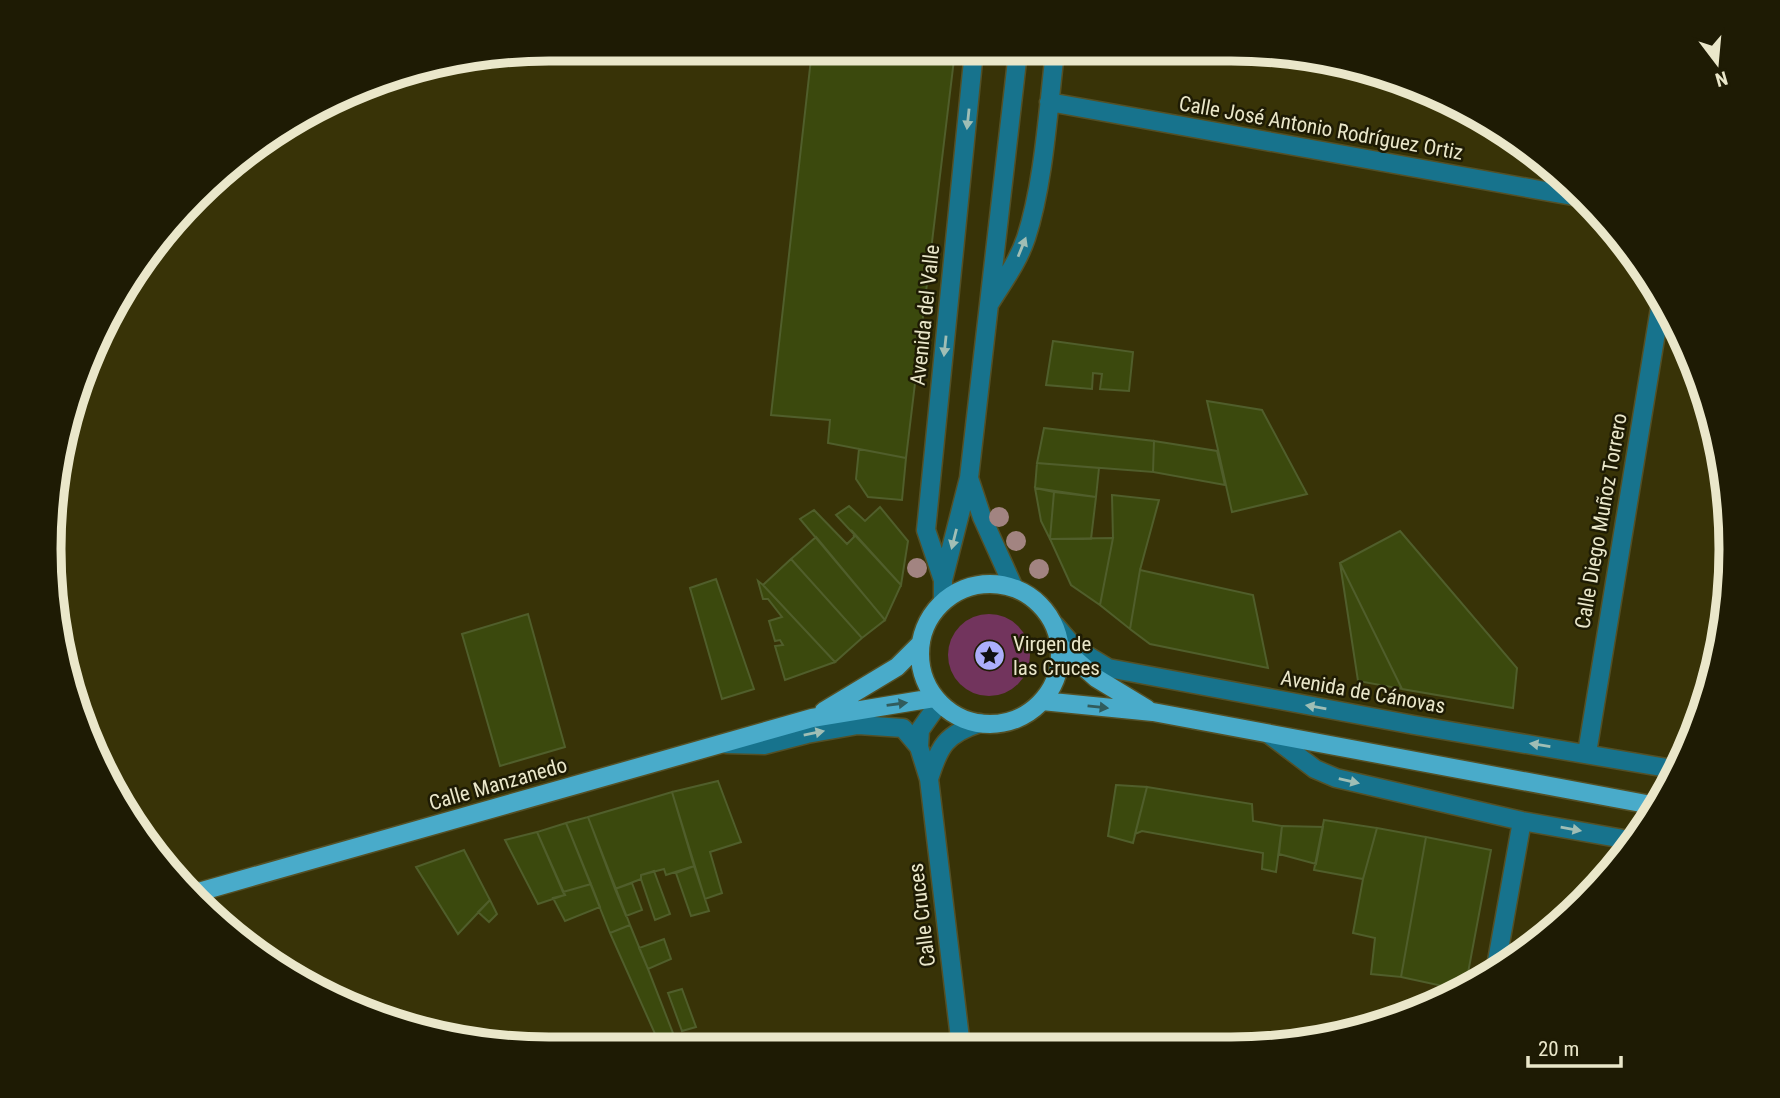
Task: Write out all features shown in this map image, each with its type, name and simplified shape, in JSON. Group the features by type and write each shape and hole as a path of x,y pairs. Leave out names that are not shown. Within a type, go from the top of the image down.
{"main road":[{"path":"996,584 1014,588 1038,603 1055,625 1060,646 1059,666 1054,684 1042,701 1024,715 1003,723 980,723 958,716 937,701 922,670 920,643 925,627 943,601 959,591 977,585 996,584"},
{"name":"Calle Manzanedo","path":"812,718 876,682 897,667 920,643"},
{"path":"1060,646 1096,678 1153,712"},
{"name":"Calle Manzanedo","path":"201,891 812,718 937,701"},
{"path":"1042,701 1153,712 1646,804"}],"street":[{"name":"Avenida del Valle","path":"943,580 926,530 973,61"},
{"path":"943,601 943,580 969,478 1017,61"},
{"path":"988,306 1014,266 1026,238 1036,200 1054,61"},
{"name":"Calle José Antonio Rodríguez Ortiz","path":"1049,102 1566,195"},
{"name":"Calle Diego Muñoz Torrero","path":"1587,753 1659,316"},
{"path":"969,478 982,517 1014,588"},
{"name":"Avenida de Cánovas","path":"1055,625 1075,648 1108,668 1667,768"},
{"path":"919,747 920,730 937,701"},
{"path":"929,779 937,753 947,740 959,730 980,723"},
{"path":"723,743 764,745 858,725 879,725 903,728 919,747"},
{"path":"1269,735 1315,769 1336,778 1522,821 1623,839"},
{"name":"Calle Cruces","path":"919,747 929,779 960,1037"},
{"path":"1498,958 1522,821"}],"shaded area":[{"path":"989,614 1005,617 1018,626 1027,639 1030,655 1027,671 1018,684 1005,693 989,696 973,693 960,684 951,671 948,655 951,639 960,626 973,617"}],"building":[{"path":"811,61 954,61 906,458 828,443 830,420 771,415"},
{"path":"1053,341 1133,352 1129,391 1100,389 1102,374 1093,373 1092,389 1046,385"},
{"path":"1207,401 1262,410 1307,494 1232,512"},
{"path":"1044,428 1154,441 1153,472 1037,463"},
{"path":"1154,441 1217,451 1225,485 1153,472"},
{"path":"859,449 906,458 902,500 868,497 856,479"},
{"path":"1037,463 1099,468 1096,497 1035,488"},
{"path":"1035,488 1054,492 1050,539 1041,521"},
{"path":"1054,492 1096,497 1091,539 1050,539"},
{"path":"1112,495 1159,500 1140,570 1130,629 1100,605 1113,538"},
{"path":"849,506 865,521 880,507 908,541 901,585 836,515"},
{"path":"814,510 847,544 854,537 853,532 901,585 885,620 800,519"},
{"path":"1400,531 1517,668 1513,708 1402,689 1340,563"},
{"path":"816,537 885,620 862,638 791,559"},
{"path":"1113,538 1100,605 1071,585 1050,539"},
{"path":"791,559 862,638 835,662 763,585"},
{"path":"1340,563 1402,689 1358,681"},
{"path":"1140,570 1253,595 1268,668 1150,644 1130,629"},
{"path":"716,579 754,689 722,699 690,588"},
{"path":"758,581 835,662 785,680 775,646 783,645 780,640 775,641 769,621 782,617 768,599 763,599"},
{"path":"528,614 565,747 500,766 462,634"},
{"path":"718,781 741,842 710,852 722,893 705,899 672,792"},
{"path":"1116,785 1147,787 1133,843 1108,836"},
{"path":"1147,787 1252,804 1253,821 1282,826 1276,872 1262,869 1263,853 1142,831 1135,834"},
{"path":"672,792 694,866 666,875 664,869 641,875 641,879 615,889 588,817"},
{"path":"588,817 630,925 610,933 566,823"},
{"path":"1324,820 1377,828 1363,879 1314,870"},
{"path":"566,823 591,884 563,892 537,832"},
{"path":"1282,826 1323,827 1316,864 1279,854"},
{"path":"1377,828 1426,837 1401,977 1371,974 1375,938 1353,933 1363,879"},
{"path":"537,832 565,895 538,904 505,840"},
{"path":"1426,837 1491,850 1468,975 1446,987 1401,977"},
{"path":"464,850 490,900 458,934 416,867"},
{"path":"694,866 709,911 691,916 676,873"},
{"path":"654,871 670,914 655,920 641,879 641,875"},
{"path":"632,883 642,910 626,916 615,889"},
{"path":"591,884 600,907 565,921 553,898 565,895 563,892"},
{"path":"490,900 497,914 489,922 478,912"},
{"path":"630,925 674,1037 656,1037 610,933"},
{"path":"664,939 671,959 648,969 639,948"},
{"path":"682,989 696,1027 682,1031 668,993"}],"place":[{"name":"Virgen de las Cruces","path":"990,656"}]}
